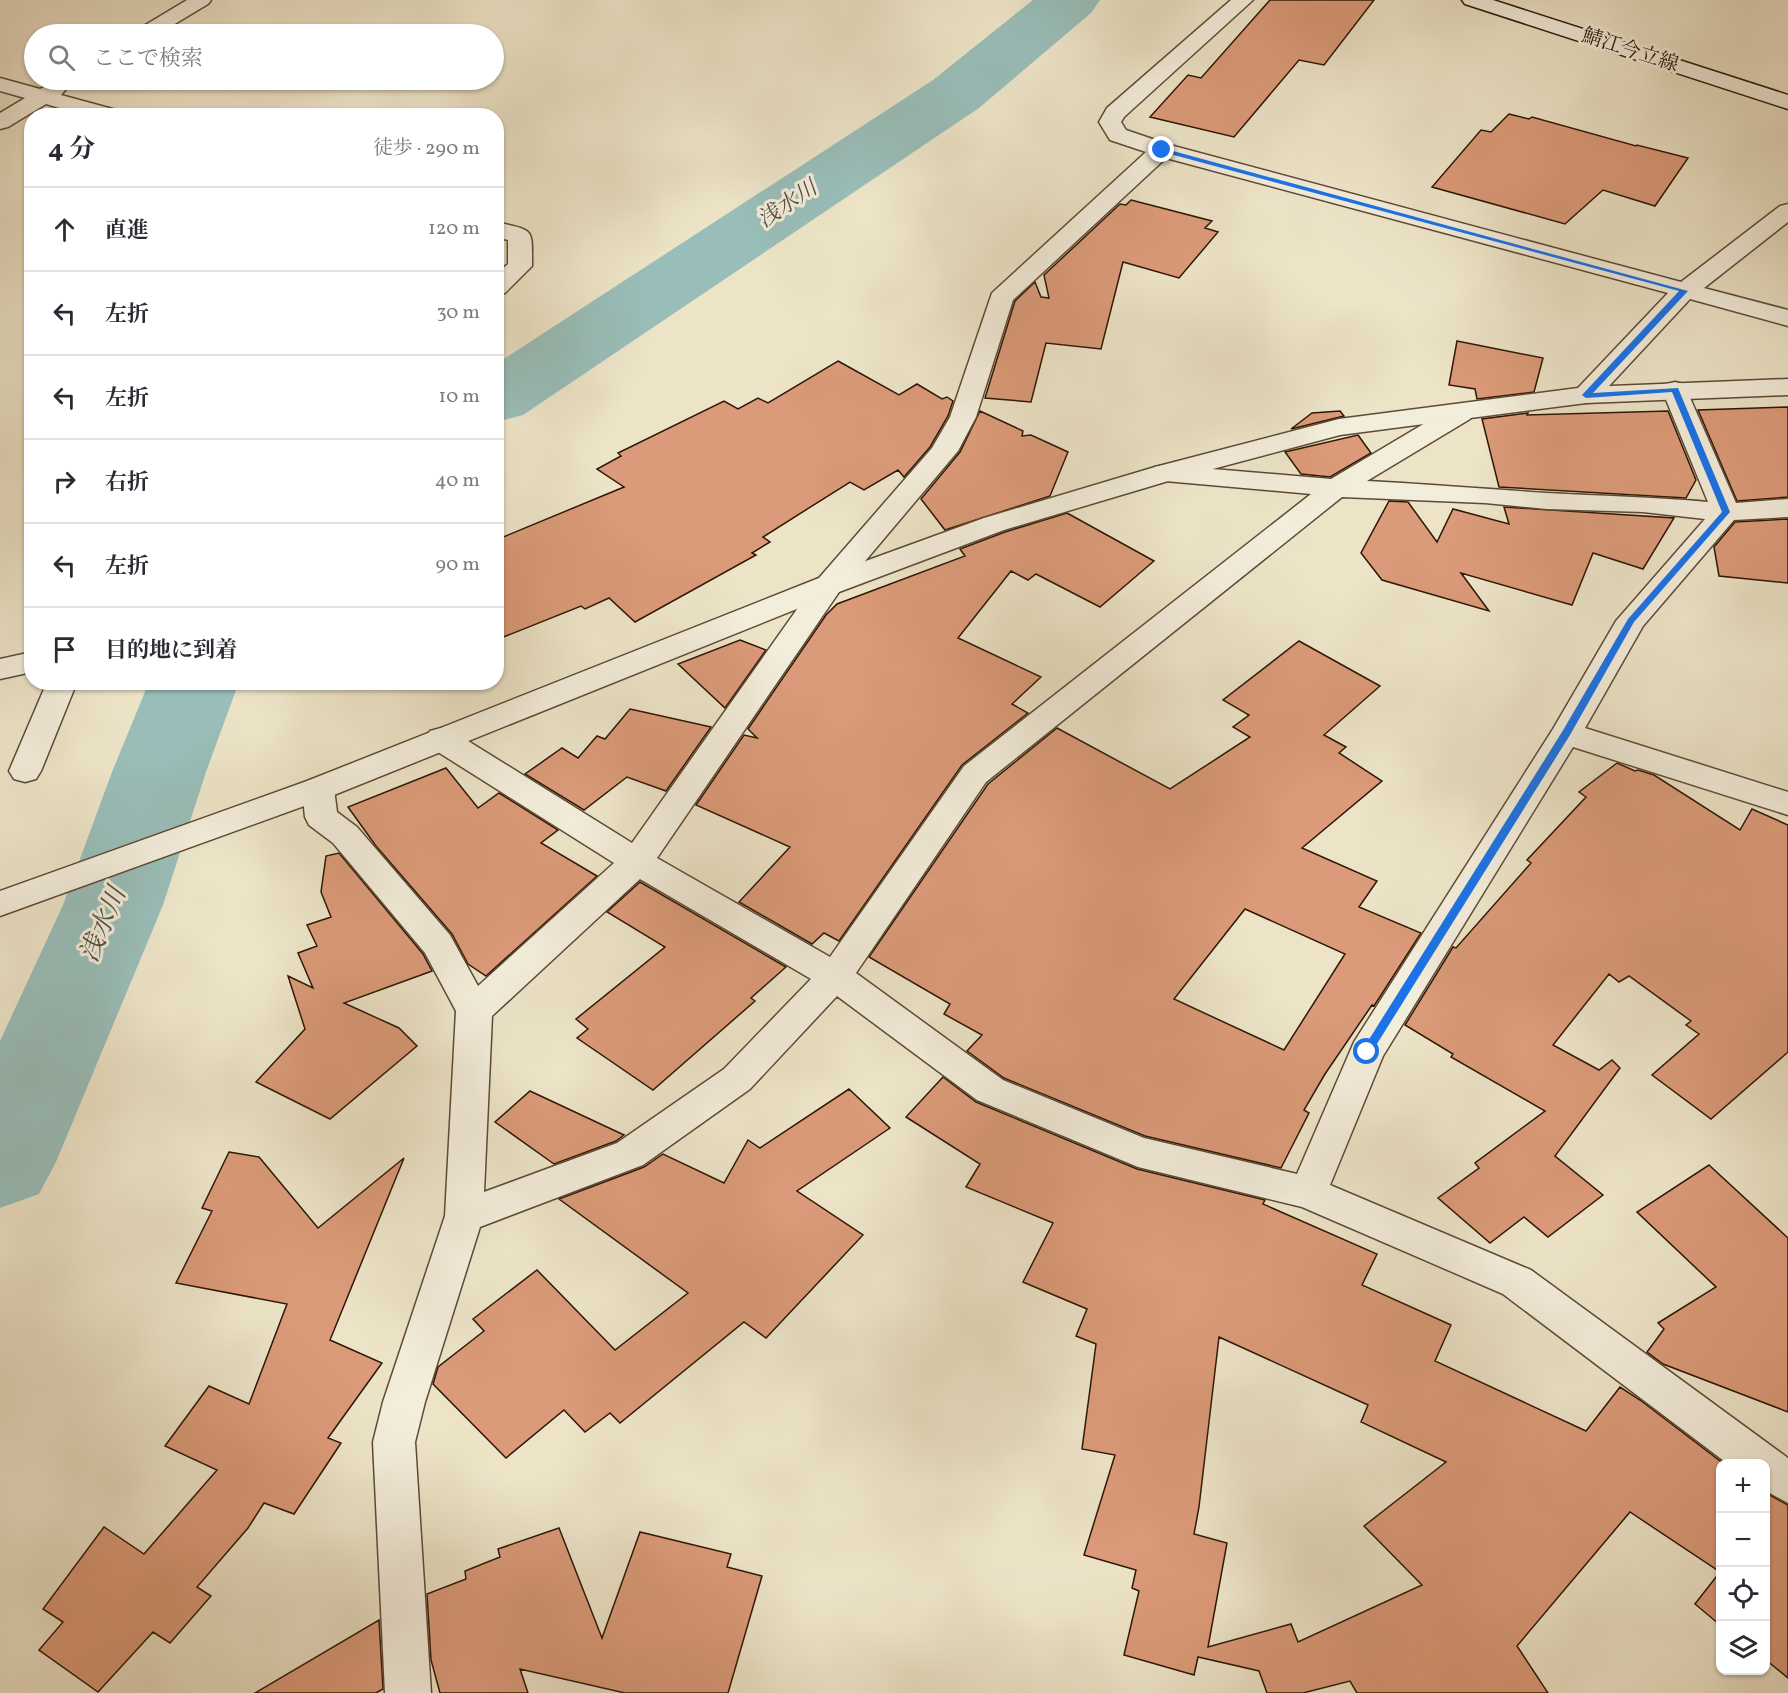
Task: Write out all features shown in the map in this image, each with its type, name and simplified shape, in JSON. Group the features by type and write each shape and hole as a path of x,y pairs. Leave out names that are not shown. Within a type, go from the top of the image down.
{"street":[{"path":"161,24 201,0"},
{"path":"1242,0 1115,113 1110,122 1118,135 1162,150 1788,318"},
{"name":"鯖江今立線","path":"1472,0 1788,102"},
{"path":"0,84 86,108"},
{"path":"0,122 53,90"},
{"path":"474,1011 637,862 830,585 944,451 963,417 1001,298 1162,150"},
{"path":"1586,395 1684,291 1788,211"},
{"path":"504,231 520,236 520,266 504,281"},
{"path":"1,904 307,793 830,585 994,524 1165,473 1339,427 1586,395 1788,387"},
{"path":"1675,390 1726,512"},
{"path":"464,1216 630,1154 737,1079 835,976 975,774 1336,488 1461,413"},
{"path":"1165,473 1336,488 1485,495 1547,501 1643,504 1726,512 1788,508"},
{"path":"1308,1193 1367,1052 1566,733 1631,621 1726,512"},
{"path":"0,669 24,664"},
{"path":"25,771 59,690"},
{"path":"1566,733 1788,804"},
{"path":"441,739 637,862 835,976 990,1089 1138,1152 1308,1193 1517,1282 1755,1459"},
{"path":"307,793 321,817 345,835 438,944 474,1011 464,1216 404,1402 394,1442 408,1693"},
{"path":"1770,1469 1788,1483"}],"building":[{"path":"1270,0 1374,0 1324,65 1299,60 1234,137 1150,117 1188,75 1201,78"},
{"path":"1509,114 1529,119 1532,117 1688,158 1655,206 1603,190 1565,224 1432,187 1481,130 1491,132"},
{"path":"1131,200 1212,221 1205,228 1218,232 1179,278 1123,262 1101,349 1046,343 1031,402 985,398 1015,301 1035,282 1041,297 1049,298 1044,275 1120,204 1126,205"},
{"path":"1457,341 1543,358 1534,392 1477,399 1475,389 1449,385"},
{"path":"838,361 899,395 917,384 942,399 947,397 953,401 948,416 930,447 904,477 898,470 864,490 850,482 763,537 770,542 752,553 756,555 635,622 609,598 585,609 581,606 504,637 504,537 624,487 597,469 621,456 618,453 724,401 738,409 758,398 768,403"},
{"path":"1788,407 1788,497 1737,501 1698,410"},
{"path":"980,411 1023,431 1022,436 1031,435 1068,452 1050,496 945,530 921,499 960,452"},
{"path":"1340,411 1344,416 1291,429 1312,413"},
{"path":"1668,411 1696,480 1686,498 1499,487 1482,419 1528,413 1527,415"},
{"path":"1358,435 1371,453 1330,477 1301,474 1285,452"},
{"path":"1389,501 1408,502 1437,542 1453,509 1509,524 1504,507 1674,518 1643,569 1593,553 1572,605 1461,573 1489,611 1382,580 1361,553"},
{"path":"1067,513 1154,561 1100,607 1036,574 1028,580 1011,571 958,638 1041,677 1012,704 1028,713 962,765 839,941 824,933 812,944 739,902 790,847 696,805 744,735 757,738 748,729 826,615 837,604 965,556 960,549"},
{"path":"1788,519 1788,583 1719,576 1714,547 1735,522"},
{"path":"740,640 766,650 725,708 678,664"},
{"path":"1299,641 1380,686 1324,735 1346,747 1339,753 1382,781 1302,848 1377,881 1359,907 1421,933 1374,1006 1372,1005 1325,1074 1304,1110 1309,1113 1281,1168 1145,1136 1004,1078 967,1051 982,1035 944,1014 950,1004 869,957 988,784 1057,728 1170,789 1250,737 1233,727 1249,715 1223,700","holes":["1245,909 1345,954 1284,1050 1174,999"]},
{"path":"630,709 711,727 666,791 627,777 584,810 525,774 562,748 578,758 597,736 605,739"},
{"path":"1617,763 1635,771 1654,775 1740,830 1752,809 1788,825 1788,1052 1711,1119 1652,1075 1699,1034 1686,1025 1691,1021 1629,976 1619,982 1609,974 1553,1045 1599,1070 1612,1060 1620,1068 1555,1156 1603,1195 1548,1237 1524,1217 1490,1243 1438,1198 1479,1168 1475,1163 1545,1111 1451,1057 1453,1054 1405,1025 1453,947 1456,948 1531,863 1527,860 1586,797 1579,792"},
{"path":"446,768 478,808 499,793 558,830 541,843 597,876 486,976 468,964 452,934 376,846 348,807"},
{"path":"339,853 423,954 432,971 344,1003 399,1028 417,1046 330,1119 256,1082 305,1029 288,976 313,988 298,953 317,946 307,925 331,917 321,892 326,856"},
{"path":"640,882 786,967 751,998 755,1001 653,1090 577,1038 588,1029 576,1019 665,947 607,912"},
{"path":"943,1077 976,1102 1137,1169 1265,1200 1263,1204 1377,1254 1362,1285 1451,1325 1435,1361 1586,1431 1620,1387 1717,1459 1716,1569 1630,1512 1517,1646 1548,1693 1357,1693 1350,1681 1303,1693 1267,1693 1259,1671 1198,1657 1194,1675 1124,1655 1139,1591 1132,1588 1136,1570 1084,1555 1115,1455 1082,1449 1096,1344 1076,1336 1087,1309 1023,1282 1053,1223 966,1187 980,1164 906,1117","holes":["1219,1337 1368,1405 1361,1422 1446,1462 1364,1526 1422,1585 1298,1642 1291,1624 1208,1647 1227,1543 1194,1534"]},
{"path":"849,1089 890,1128 797,1191 863,1235 766,1338 744,1322 620,1423 610,1413 585,1432 564,1410 506,1458 433,1384 438,1367 484,1331 473,1319 537,1270 615,1350 688,1293 559,1199 644,1167 663,1154 724,1183 748,1140 760,1148"},
{"path":"530,1091 624,1135 616,1141 554,1164 495,1122"},
{"path":"229,1152 259,1157 318,1228 404,1158 330,1340 382,1363 328,1438 341,1443 294,1514 264,1503 248,1528 197,1587 211,1596 170,1643 153,1632 98,1692 39,1650 63,1622 43,1609 104,1527 144,1554 217,1470 165,1446 209,1386 249,1404 287,1304 176,1283 212,1211 202,1208"},
{"path":"1709,1165 1788,1238 1788,1412 1663,1364 1647,1352 1664,1329 1658,1323 1716,1287 1637,1212"},
{"path":"1770,1495 1788,1505 1788,1678 1770,1663"},
{"path":"559,1528 602,1638 640,1532 731,1554 727,1567 762,1576 728,1693 625,1693 520,1669 528,1693 440,1693 431,1660 427,1594 466,1579 465,1571 500,1557 498,1549"},
{"path":"1716,1577 1716,1621 1695,1604"},
{"path":"379,1620 383,1689 376,1693 255,1693"}],"waterway":[{"name":"浅水川","path":"504,394 956,94 1070,0"},
{"name":"浅水川","path":"0,1162 113,905 159,772 191,690"}],"route":[{"path":"1162,150 1684,291 1586,395 1675,390 1726,512 1631,621 1566,733 1367,1052"}]}
